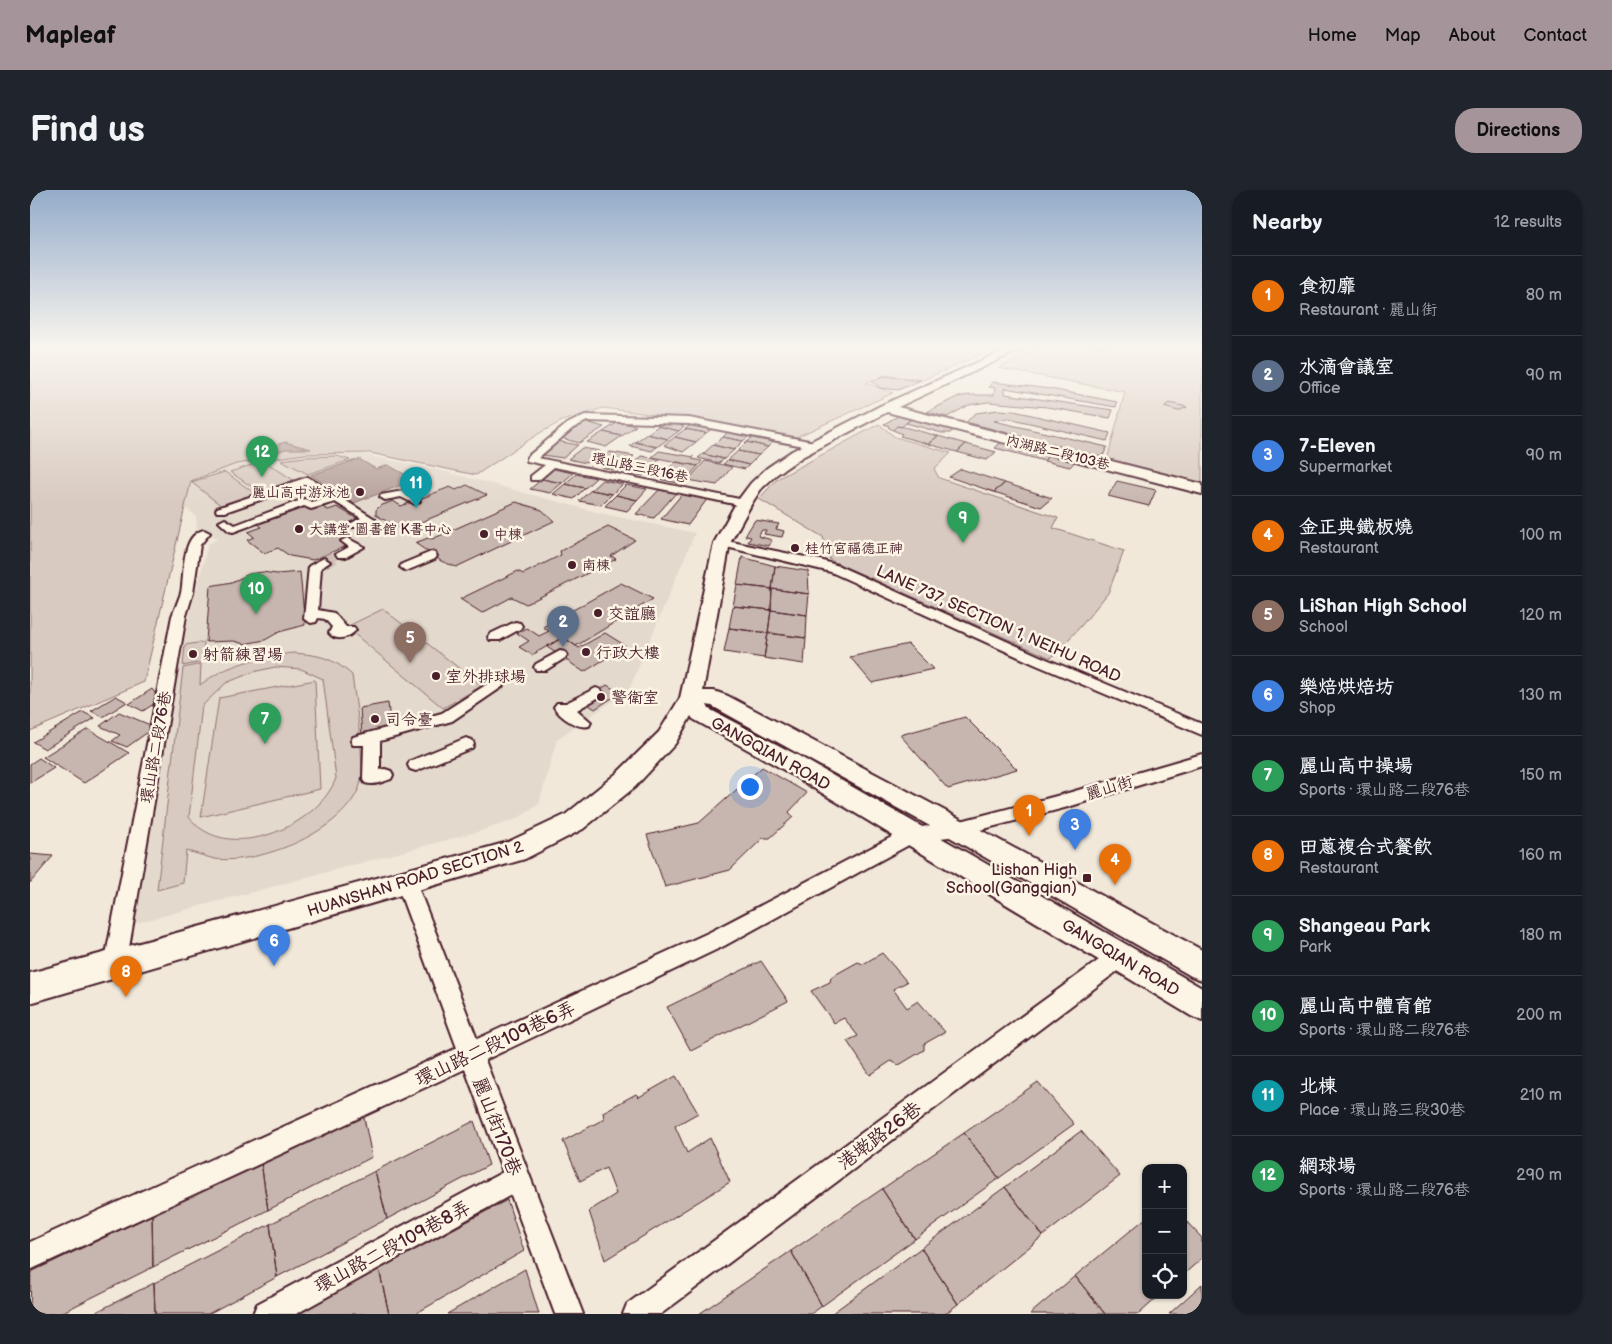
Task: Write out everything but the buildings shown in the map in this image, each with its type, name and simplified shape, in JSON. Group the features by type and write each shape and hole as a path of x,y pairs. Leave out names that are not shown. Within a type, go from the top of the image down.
{"street":[{"name":"HUANSHAN ROAD SECTION 2","path":"30,988 515,851 574,822 626,780 667,738 691,698 722,543 744,503 756,486 772,472 814,446 907,398"},
{"name":"內湖路二段103巷","path":"886,408 1202,489"},
{"name":"環山路三段16巷","path":"744,503 530,458 570,426 585,418 689,421 814,446"},
{"path":"535,478 552,463"},
{"path":"221,510 308,480 369,519 354,525"},
{"path":"385,497 403,494 415,501"},
{"path":"225,522 233,529 305,502 311,506 335,498"},
{"name":"環山路二段76巷","path":"115,965 177,626 187,593 194,544 204,533"},
{"path":"342,554 358,547 347,541"},
{"name":"LANE 737, SECTION 1, NEIHU ROAD","path":"722,543 820,564 835,569 1039,661 1202,730"},
{"path":"406,567 432,556"},
{"path":"324,562 315,566 313,608 329,616 339,627 336,633 338,635 349,630"},
{"path":"495,637 515,626"},
{"path":"541,667 560,655"},
{"path":"385,775 371,779 365,740 447,717 497,684"},
{"path":"583,722 564,709 596,693"},
{"name":"GANGQIAN ROAD","path":"691,698 714,698 957,829 1202,966"},
{"name":"GANGQIAN ROAD","path":"691,698 701,714 788,761 1202,1005"},
{"path":"416,764 466,744"},
{"name":"麗山街","path":"957,829 1068,800 1202,760"},
{"name":"環山路二段109巷6弄","path":"30,1256 717,939 913,834 957,829"},
{"name":"麗山街170巷","path":"406,882 569,1314"},
{"name":"港墘路26巷","path":"637,1314 1121,956"},
{"name":"環山路二段109巷8弄","path":"266,1314 517,1178"}],"shaded area":[{"path":"30,398 881,398 794,438 688,419 603,408 562,421 538,434 476,475 370,453 305,454 236,464 191,481 144,682 30,731"},
{"path":"1123,398 1202,398 1202,485 1107,460"},
{"path":"879,424 895,437 951,453 934,469 939,478 1058,518 1053,528 1124,551 1108,593 1051,658 830,560 823,537 759,499 777,479"},
{"path":"307,437 375,457 435,469 600,513 695,533 629,690 557,739 539,804 517,819 484,830 133,924 184,637 208,544 219,538 197,531 196,516 177,501 164,483"},
{"path":"285,442 311,449 285,449 271,455 249,459 250,453"},
{"path":"337,456 350,460 308,474 281,460 305,457"},
{"name":"麗山高中游泳池","path":"359,459 376,469 388,465 415,480 354,503 311,475"},
{"path":"264,461 295,481 261,493 230,472"},
{"path":"225,472 257,495 223,507 191,482"},
{"path":"383,609 482,686 443,708 346,627"},
{"name":"射箭練習場","path":"204,642 202,662 183,666 185,645"},
{"path":"293,653 325,658 338,664 352,675 362,763 360,785 351,802 337,817 299,841 277,850 234,859 215,859 186,851 183,883 157,890 183,668 201,664 200,685 233,667 256,659","holes":["275,667 301,669 323,679 336,778 327,794 298,821 279,831 259,837 239,839 220,837 201,829 189,817 202,706 226,683 253,672"]},
{"path":"315,680 320,789 201,817 219,698"}],"tunnel":[{"path":"324,562 342,554"}],"place":[{"name":"網球場","path":"262,477"},
{"name":"麗山高中游泳池","path":"360,492"},
{"name":"北棟","path":"416,508"},
{"name":"大講堂 圖書館 K書中心","path":"299,529"},
{"name":"中棟","path":"484,534"},
{"name":"Shangeau Park","path":"963,543"},
{"name":"桂竹宮福德正神","path":"795,548"},
{"name":"南棟","path":"572,565"},
{"name":"交誼廳","path":"598,613"},
{"name":"麗山高中體育館","path":"256,614"},
{"name":"水滴會議室","path":"563,647"},
{"name":"行政大樓","path":"586,652"},
{"name":"射箭練習場","path":"193,654"},
{"name":"LiShan High School","path":"410,663"},
{"name":"室外排球場","path":"436,676"},
{"name":"警衛室","path":"601,697"},
{"name":"司令臺","path":"375,719"},
{"name":"麗山高中操場","path":"265,744"},
{"name":"食初靡","path":"1029,836"},
{"name":"7-Eleven","path":"1075,850"},
{"name":"Lishan High School(Gangqian)","path":"1087,878"},
{"name":"金正典鐵板燒","path":"1115,885"},
{"name":"樂焙烘焙坊","path":"274,966"},
{"name":"田蔥複合式餐飲","path":"126,997"}]}
